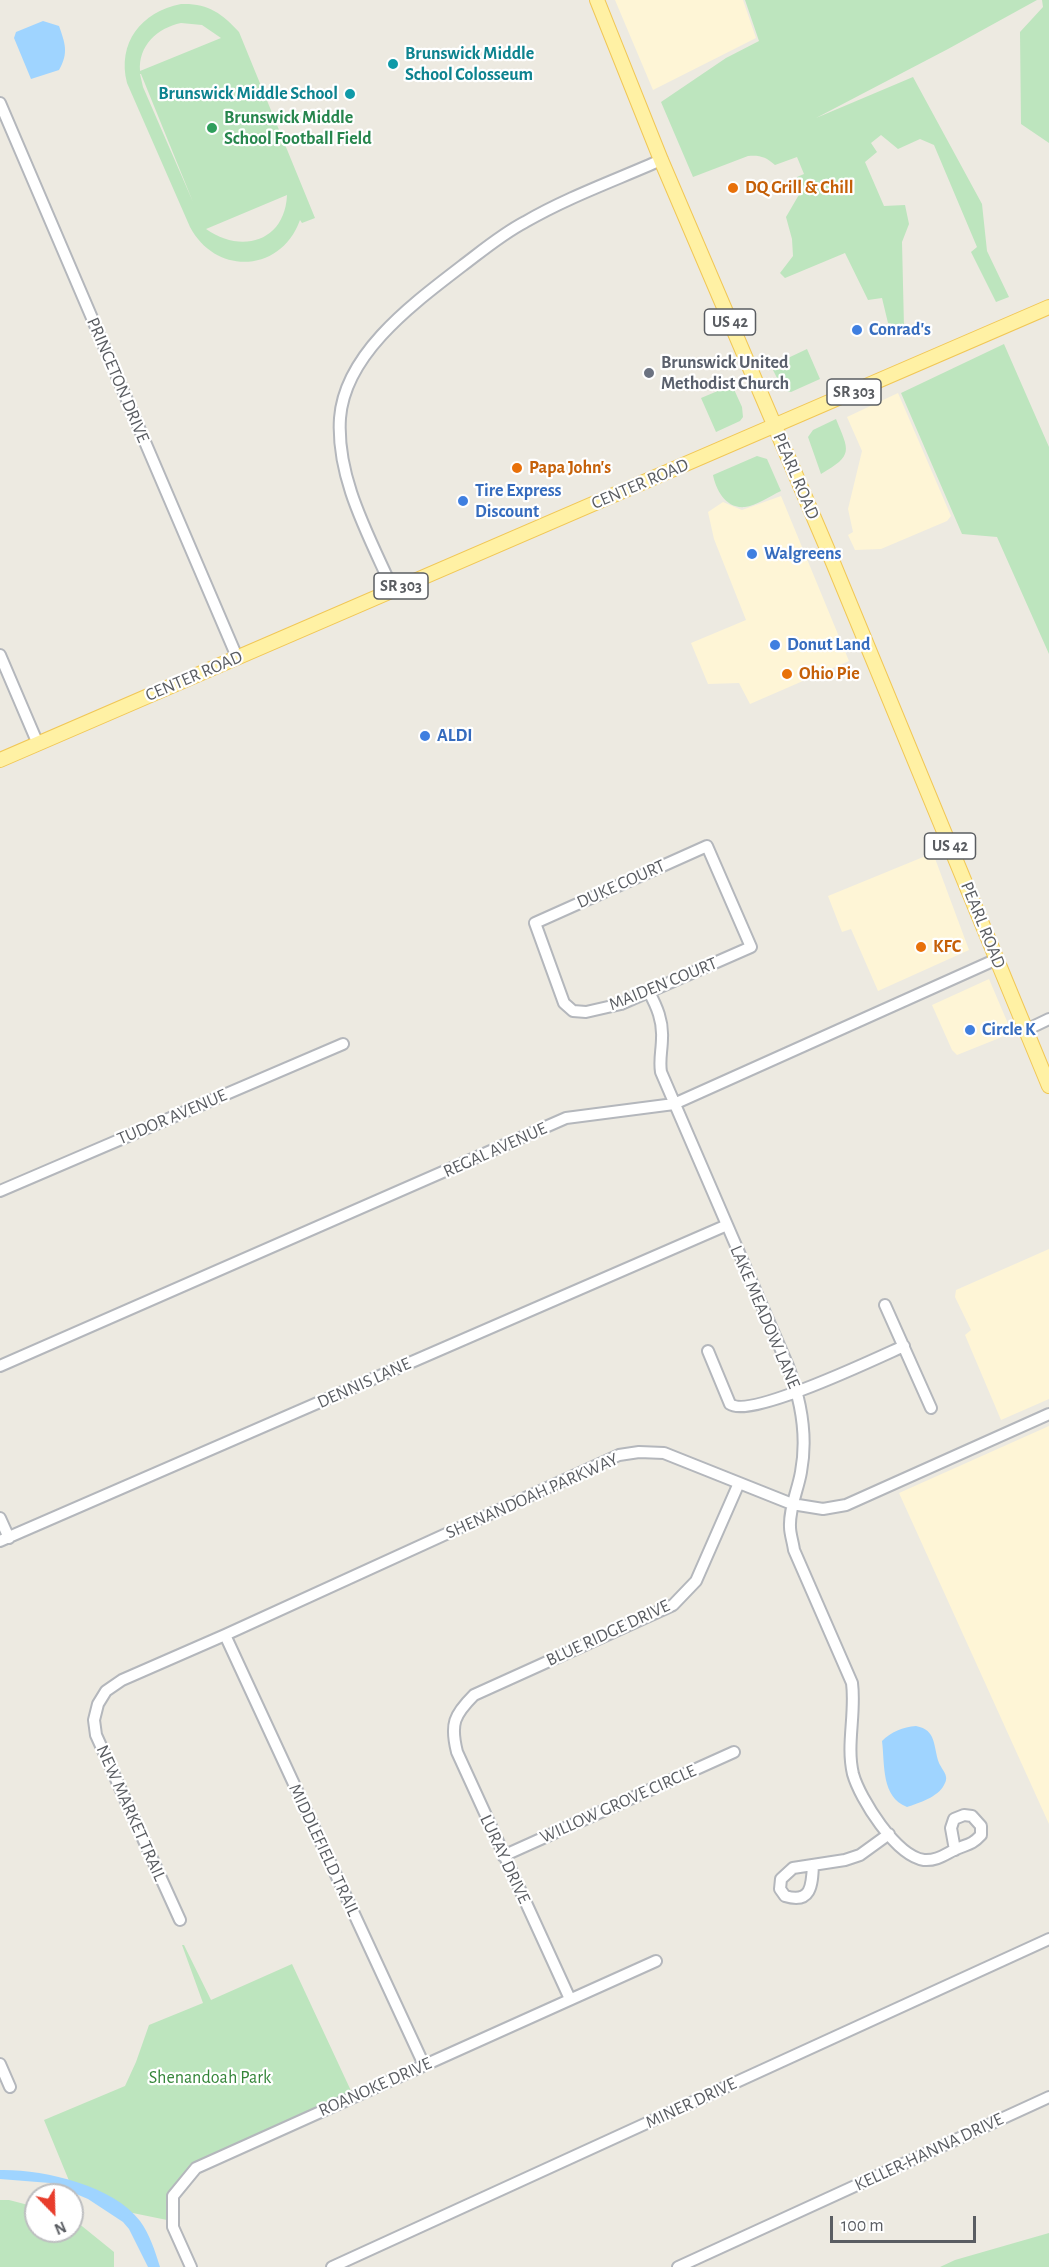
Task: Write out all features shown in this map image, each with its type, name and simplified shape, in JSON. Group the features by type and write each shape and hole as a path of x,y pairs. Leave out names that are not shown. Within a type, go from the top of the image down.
{"main road":[{"name":"PEARL ROAD","path":"597,0 661,160 1049,1086"},
{"name":"CENTER ROAD","path":"0,760 1049,307"}],"street":[{"name":"PRINCETON DRIVE","path":"0,103 237,657"},
{"path":"393,590 355,500 342,452 341,410 347,385 357,368 378,339 404,313 505,234 541,213 661,160"},
{"path":"0,655 38,744"},
{"name":"DUKE COURT","path":"573,1011 564,1003 534,923 707,846 751,947"},
{"name":"MAIDEN COURT","path":"573,1011 585,1012 621,1004 751,947"},
{"name":"REGAL AVENUE","path":"0,1366 566,1119 674,1104 997,959"},
{"name":"LAKE MEADOW LANE","path":"649,992 659,1012 662,1027 659,1062 661,1072 798,1392 804,1429 804,1452 792,1504 790,1527 794,1550 852,1683 854,1702 850,1757 853,1773 866,1803 889,1834 909,1853 923,1860 941,1858 955,1850"},
{"path":"1026,1030 1049,1019"},
{"name":"TUDOR AVENUE","path":"0,1191 343,1044"},
{"name":"DENNIS LANE","path":"4,1540 727,1225"},
{"path":"885,1305 931,1408"},
{"path":"708,1352 730,1404 735,1407 748,1407 798,1392 904,1346"},
{"name":"SHENANDOAH PARKWAY","path":"98,1704 106,1691 122,1680 619,1455 639,1452 664,1453 792,1504 823,1509 846,1505 1049,1414"},
{"name":"BLUE RIDGE DRIVE","path":"457,1716 474,1695 673,1605 696,1581 739,1483"},
{"path":"0,1518 4,1540"},
{"name":"MIDDLEFIELD TRAIL","path":"225,1635 424,2065"},
{"name":"NEW MARKET TRAIL","path":"98,1704 94,1720 96,1735 180,1920"},
{"name":"LURAY DRIVE","path":"457,1716 452,1733 457,1752 570,1999"},
{"name":"WILLOW GROVE CIRCLE","path":"503,1856 734,1752"},
{"path":"813,1865 860,1855 889,1834"},
{"name":"MINER DRIVE","path":"332,2267 1049,1939"},
{"name":"ROANOKE DRIVE","path":"191,2267 173,2227 173,2196 196,2168 656,1961"},
{"path":"0,2064 10,2087"},
{"name":"KELLER-HANNA DRIVE","path":"678,2267 1049,2097"}],"shaded area":[{"path":"615,0 743,0 756,38 653,90"},
{"path":"898,393 951,516 947,521 881,549 855,550 848,535 853,532 848,509 862,451 847,417"},
{"path":"781,496 849,661 750,704 739,683 708,684 691,643 746,620 714,539 708,512 723,502 742,510"},
{"path":"933,853 969,950 878,991 851,929 842,932 828,896"},
{"path":"989,979 1012,1033 957,1055 952,1050 932,1005"},
{"path":"1049,1249 1049,1399 1001,1420 965,1335 971,1330 955,1297 956,1290"},
{"path":"1049,1426 1049,1824 899,1493"}],"green space":[{"path":"745,0 1037,0 816,118 913,77 982,204 987,251 1009,297 996,302 971,252 977,247 934,145 920,139 898,149 881,135 871,143 877,152 865,162 884,206 905,205 909,224 902,242 904,327 888,323 882,298 868,300 845,253 785,278 780,273 793,256 792,239 786,217 804,186 797,177 804,174 797,157 775,165 763,157 748,156 693,177 661,102 726,58 759,41"},
{"path":"1042,0 1049,0 1049,143 1021,124 1020,32 1043,7"},
{"path":"181,4 206,7 226,19 239,32 315,218 302,223 300,220 291,238 278,250 264,258 248,262 231,260 215,254 201,243 190,227 127,83 125,68 129,43 144,22 167,8","holes":["181,23 202,25 221,38 140,71 142,54 151,40 164,29","140,74 193,202 143,87","287,195 284,211 278,224 270,233 259,239 246,242 233,241 219,237 206,229"]},
{"path":"1004,344 1049,447 1049,654 997,537 962,534 901,393"},
{"path":"807,349 820,379 791,392 783,390 771,366"},
{"path":"732,385 742,407 743,417 740,421 716,432 701,398"},
{"path":"836,419 844,438 846,451 839,462 821,474 808,437 813,430"},
{"path":"757,456 767,459 781,491 749,506 732,505 719,492 713,475"},
{"name":"Shenandoah Park","path":"182,1945 211,2000 292,1964 352,2093 190,2167 171,2190 167,2204 167,2220 123,2211 84,2193 84,2183 70,2183 44,2120 125,2086 149,2025 203,2003"},
{"path":"0,2200 24,2204 24,2243 84,2243 84,2228 114,2252 114,2267 0,2267"},
{"path":"1049,2233 1049,2267 940,2267 955,2260"}],"water":[{"path":"43,21 59,26 64,43 64,58 59,70 31,79 14,38 16,32"},
{"path":"916,1726 928,1731 931,1735 946,1782 937,1793 928,1799 907,1807 893,1796 888,1788 882,1741 898,1730"},
{"path":"0,2170 17,2170 56,2176 79,2183 50,2183 0,2179"},
{"path":"84,2185 113,2198 128,2208 140,2221 149,2237 160,2267 148,2267 129,2229 123,2222 84,2197"}],"place":[{"name":"Brunswick Middle School Colosseum","path":"393,64"},
{"name":"Brunswick Middle School","path":"350,94"},
{"name":"Brunswick Middle School Football Field","path":"212,128"},
{"name":"DQ Grill & Chill","path":"733,188"},
{"name":"Conrad's","path":"857,330"},
{"name":"Brunswick United Methodist Church","path":"649,373"},
{"name":"Papa John's","path":"517,468"},
{"name":"Tire Express Discount","path":"463,501"},
{"name":"Walgreens","path":"752,554"},
{"name":"Donut Land","path":"775,645"},
{"name":"Ohio Pie","path":"787,674"},
{"name":"ALDI","path":"425,736"},
{"name":"KFC","path":"921,947"},
{"name":"Circle K","path":"970,1030"}]}
